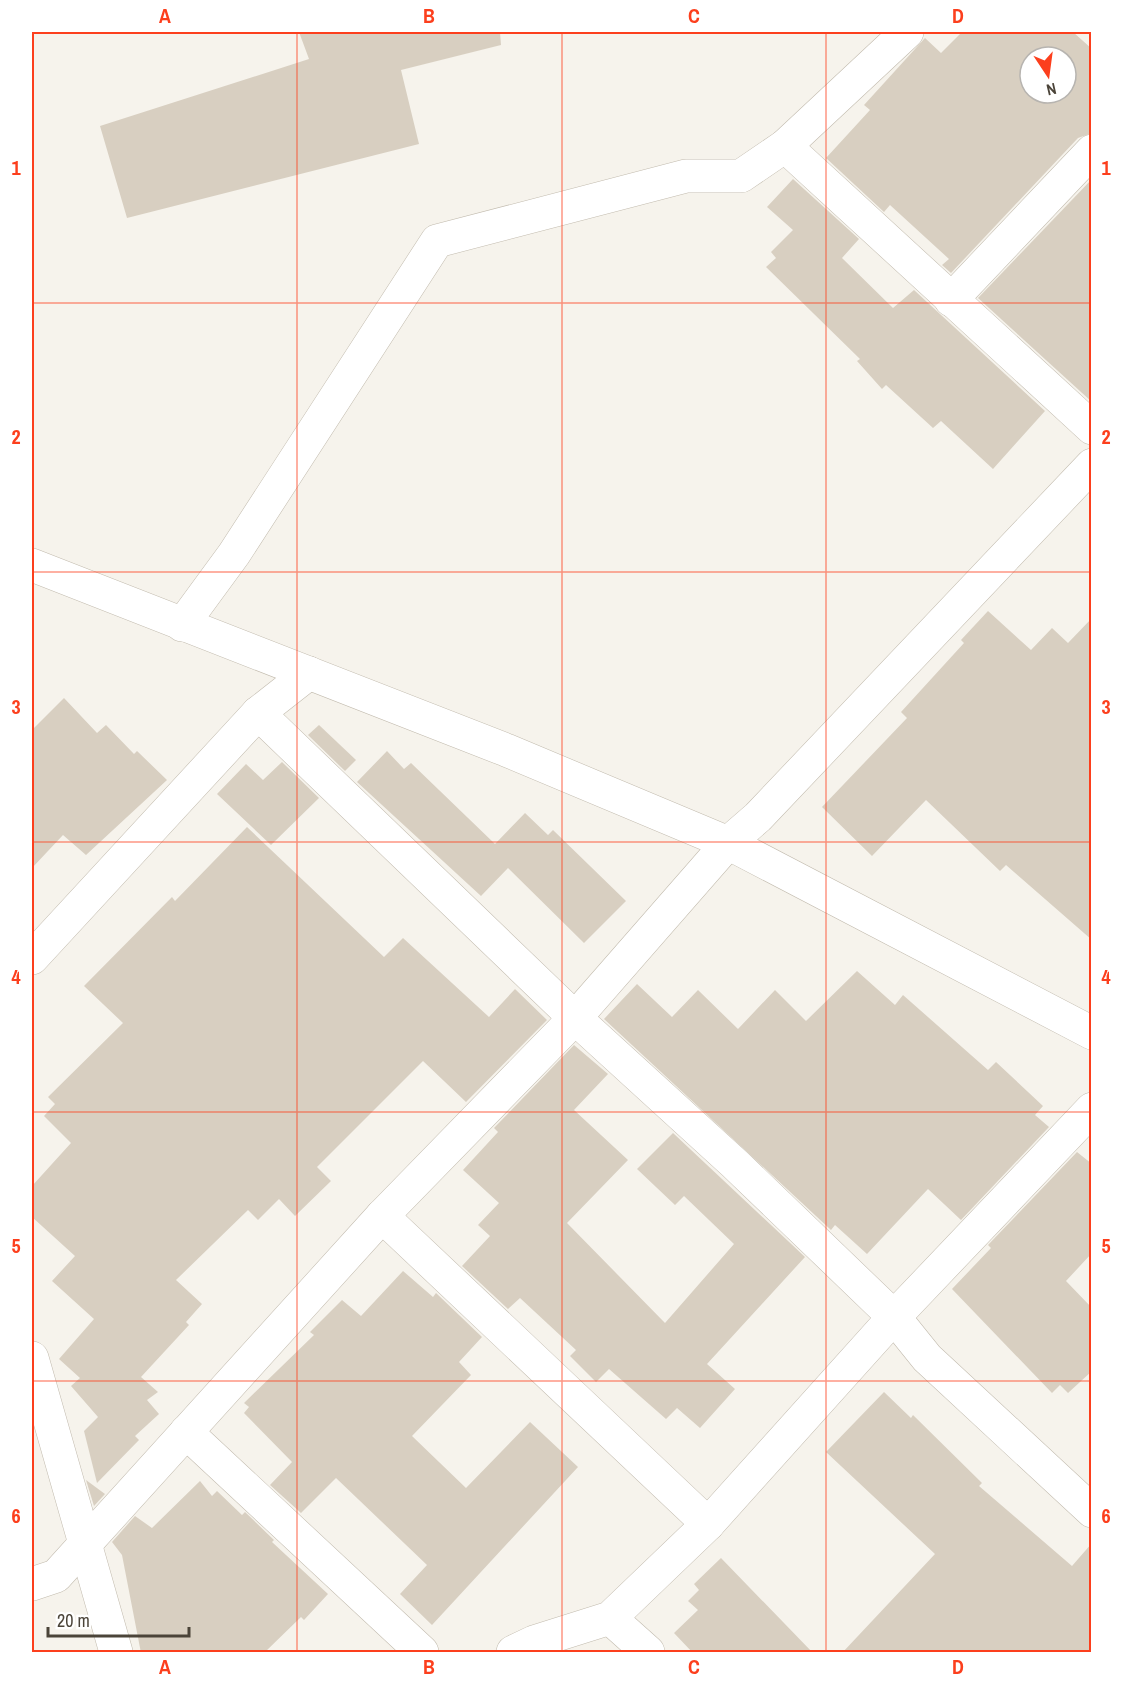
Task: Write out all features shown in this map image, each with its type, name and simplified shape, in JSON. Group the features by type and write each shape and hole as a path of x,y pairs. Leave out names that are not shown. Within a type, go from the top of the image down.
{"street":[{"path":"182,625 234,554 437,241 686,176 741,176 785,146 907,32"},
{"path":"785,146 1092,428"},
{"path":"951,300 1092,151"},
{"path":"32,1584 56,1576 382,1216 575,1018 728,843 758,817 1092,465"},
{"path":"32,566 506,750 728,843 1092,1033"},
{"path":"32,958 258,712 309,673"},
{"path":"258,712 575,1018 735,1164 894,1317 927,1358 1092,1510"},
{"path":"513,1653 534,1642 610,1618 708,1524 894,1317 1092,1109"},
{"path":"382,1216 708,1524"},
{"path":"32,1358 116,1653"},
{"path":"186,1432 422,1653"},
{"path":"610,1618 648,1653"}],"building":[{"path":"299,32 500,32 501,45 401,70 419,144 127,218 100,126 309,59"},
{"path":"962,32 1073,32 1092,49 1092,133 1078,138 951,273 942,265 949,259 890,205 884,212 826,158 870,110 864,105 925,38 941,53"},
{"path":"793,179 859,239 842,258 893,308 914,290 1045,411 993,469 941,421 933,428 886,385 882,389 857,361 860,359 766,267 776,258 771,252 793,230 767,207"},
{"path":"1092,179 1092,402 978,298"},
{"path":"988,611 1031,650 1052,628 1068,643 1092,618 1092,940 1006,865 1000,871 926,800 872,856 822,807 907,718 901,712 964,643 961,640"},
{"path":"64,698 97,733 106,725 134,754 137,751 167,780 86,855 63,835 32,868 32,730"},
{"path":"319,725 356,760 345,771 308,735"},
{"path":"387,751 404,769 411,763 495,844 525,813 548,835 553,830 626,901 584,943 508,868 481,896 357,782"},
{"path":"282,762 319,798 271,845 217,794 246,764 263,780"},
{"path":"247,827 384,957 403,938 489,1017 515,989 547,1020 466,1102 423,1061 317,1167 331,1181 295,1216 279,1199 258,1220 248,1210 176,1280 202,1304 186,1322 189,1325 141,1377 158,1392 147,1400 159,1414 135,1436 139,1440 97,1483 84,1431 98,1417 71,1386 80,1378 59,1359 94,1319 52,1281 75,1256 32,1217 32,1186 71,1143 44,1116 55,1104 48,1097 123,1023 84,986 172,897 175,901"},
{"path":"857,971 895,1005 903,995 988,1070 996,1062 1043,1106 1035,1115 1049,1127 961,1220 928,1189 867,1254 835,1225 831,1230 604,1019 637,984 672,1017 698,990 738,1029 775,990 806,1021"},
{"path":"574,1045 608,1074 574,1110 628,1160 567,1223 665,1323 734,1244 684,1196 675,1205 637,1169 673,1133 805,1257 707,1364 735,1389 700,1428 677,1408 666,1419 609,1369 596,1382 570,1356 576,1350 520,1298 508,1309 462,1266 490,1236 478,1225 499,1203 463,1170 498,1132 494,1128"},
{"path":"1077,1152 1092,1164 1092,1253 1066,1281 1092,1308 1092,1371 1068,1393 1060,1385 1052,1393 952,1289 991,1248 988,1245"},
{"path":"403,1271 433,1297 436,1293 482,1337 459,1362 471,1375 412,1436 466,1488 530,1422 578,1467 432,1625 400,1594 427,1565 336,1478 301,1513 270,1485 292,1462 244,1413 249,1407 244,1403 314,1335 310,1332 342,1300 361,1316"},
{"path":"884,1392 911,1418 913,1415 982,1483 979,1486 1072,1566 1092,1543 1092,1653 842,1653 935,1554 826,1452"},
{"path":"86,1480 105,1494 94,1506"},
{"path":"200,1481 212,1496 217,1491 242,1515 245,1512 274,1540 272,1542 328,1594 304,1620 301,1617 264,1653 141,1653 122,1555 112,1542 135,1516 152,1528"},
{"path":"721,1558 813,1653 693,1653 674,1633 698,1610 688,1601 699,1590 694,1584"}]}
